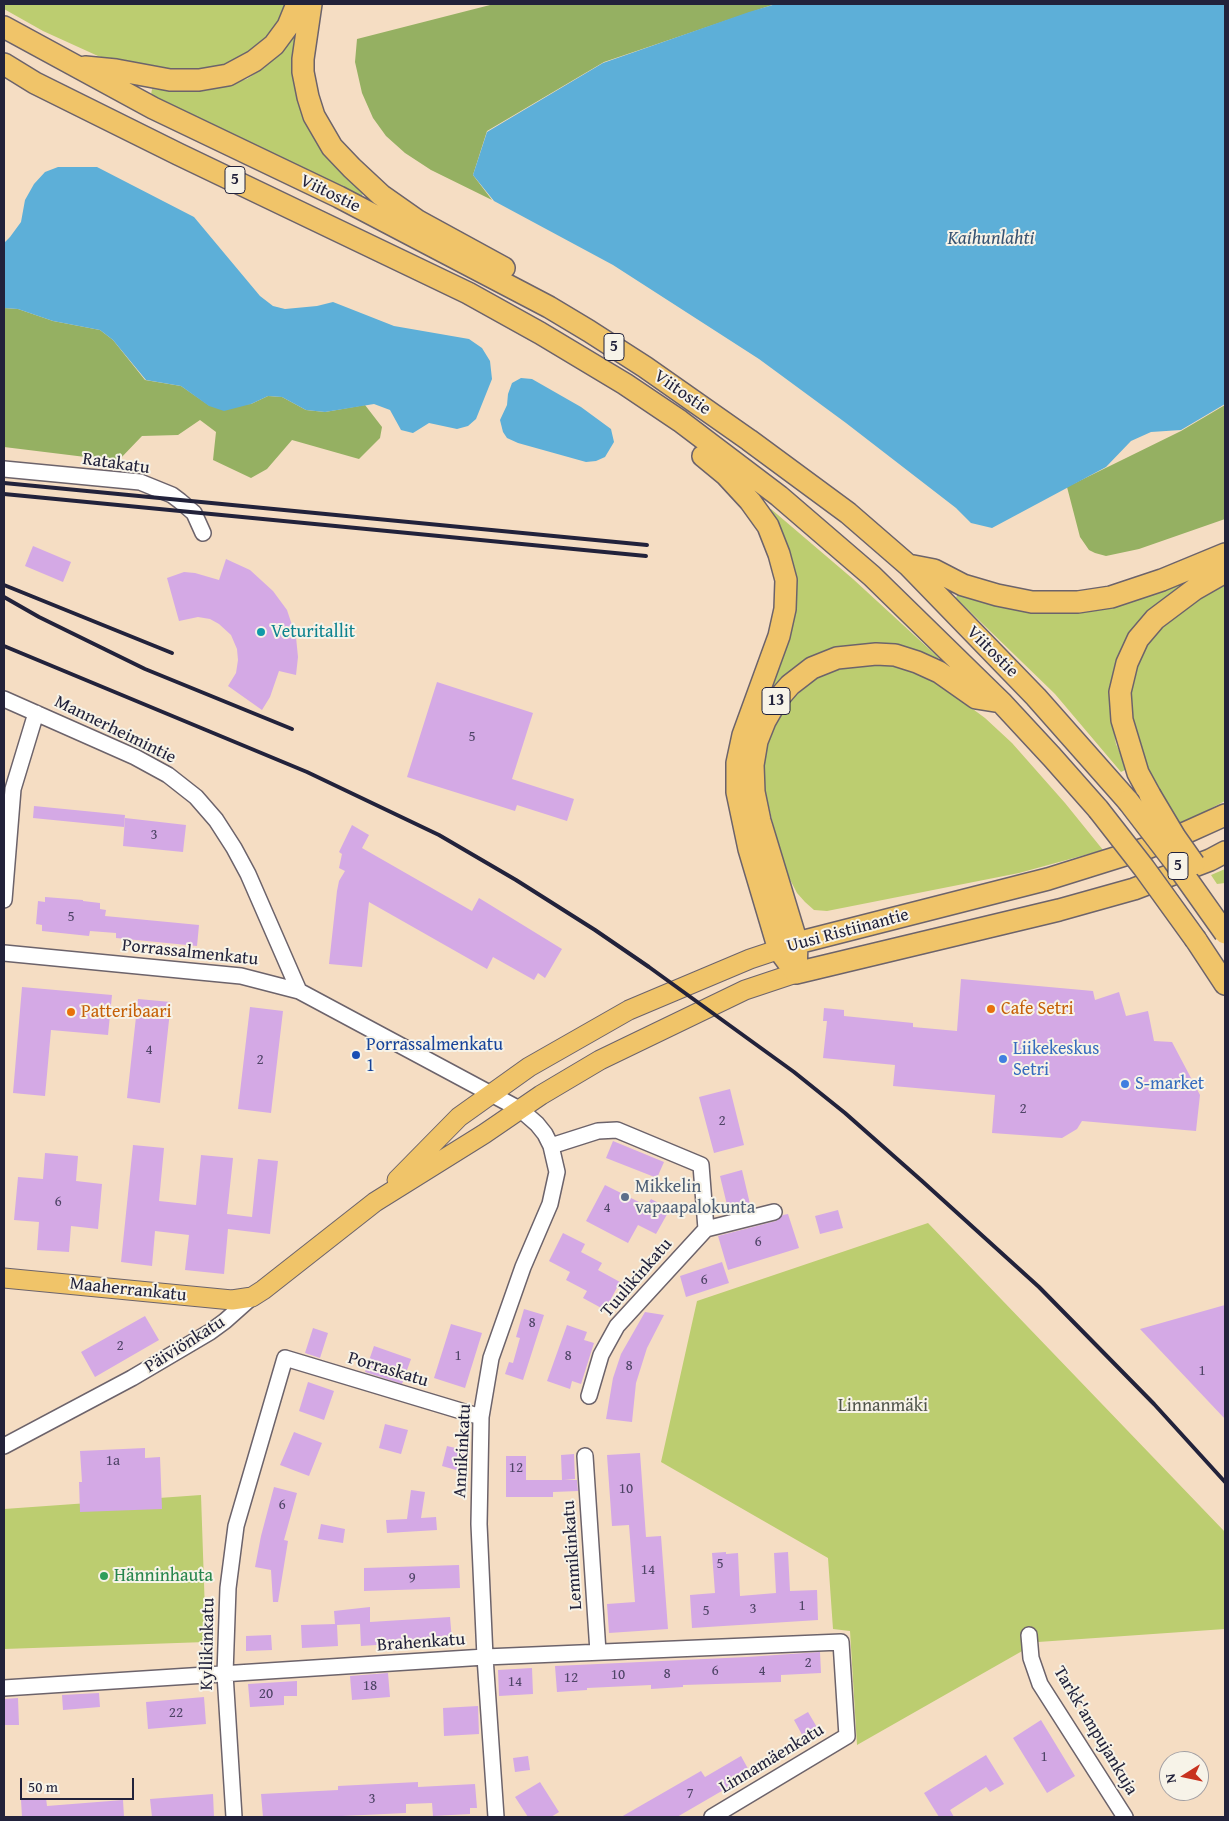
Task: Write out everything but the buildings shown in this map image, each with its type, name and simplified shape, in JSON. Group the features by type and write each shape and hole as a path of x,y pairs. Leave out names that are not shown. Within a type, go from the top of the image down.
{"highway":[{"path":"74,66 116,70 170,80 185,81 214,78 242,68 274,45 288,26 297,4"},
{"path":"311,4 303,59 303,72 314,116 332,147 381,195 418,221 509,270 549,308"},
{"name":"Viitostie","path":"4,27 153,108 339,197 589,330 749,440 848,513 908,564 1036,697 1128,801 1174,861 1225,933"},
{"name":"Viitostie","path":"4,64 36,83 178,154 468,292 625,384 680,421 786,502 872,576 1002,702 1098,809 1144,868 1225,984"},
{"path":"625,384 674,433 726,474 768,526 780,554 786,580 785,609 779,636 743,735 737,763 737,792 749,849 788,947 796,973"},
{"path":"908,564 934,570 964,584 997,595 1032,602 1078,602 1120,594 1162,580 1225,554"},
{"path":"1225,572 1181,598 1155,619 1138,639 1126,663 1120,692 1122,720 1138,774 1175,837 1225,909"},
{"name":"13","path":"788,947 754,792 754,765 757,741 765,721 777,700 790,685 812,668 837,658 876,654 895,655 939,672 976,698 1002,702"},
{"name":"Uusi Ristiinantie","path":"788,947 1048,879 1155,845 1225,815"},
{"name":"Uusi Ristiinantie","path":"796,973 1059,910 1134,889 1210,860 1225,852"}],"main road":[{"name":"Uusi Ristiinantie","path":"491,1093 529,1067 629,1010 750,959 788,947"},
{"name":"Uusi Ristiinantie","path":"521,1110 600,1060 644,1038 745,990 796,973"},
{"name":"Päiviönkatu","path":"374,1202 459,1116 491,1093"},
{"name":"Päiviönkatu","path":"252,1296 263,1290 374,1202 521,1110"},
{"name":"Maaherrankatu","path":"4,1278 232,1300 252,1296"}],"street":[{"name":"Ratakatu","path":"4,469 140,482 172,495 194,512 203,533"},
{"name":"Mannerheimintie","path":"4,700 135,757 168,775 196,797 216,820 248,874 299,991"},
{"path":"4,900 13,790 36,713"},
{"name":"Porrassalmenkatu","path":"4,953 241,976 299,991 521,1110"},
{"name":"Annikinkatu","path":"496,1817 485,1657 479,1524 481,1417 491,1358 523,1267 550,1204 557,1172 551,1146 545,1134 521,1110"},
{"path":"551,1146 598,1131 617,1130 701,1165 706,1229 774,1212"},
{"name":"Tuulikinkatu","path":"589,1396 601,1354 617,1326 706,1229"},
{"name":"Päiviönkatu","path":"4,1446 132,1378 210,1332 252,1296"},
{"name":"Porraskatu","path":"285,1358 481,1417"},
{"name":"Kyllikinkatu","path":"234,1817 225,1674 228,1588 236,1526 285,1358"},
{"name":"Lemmikinkatu","path":"585,1456 598,1652"},
{"name":"Tarkk'ampujankuja","path":"1030,1635 1032,1658 1040,1684 1125,1817"},
{"name":"Brahenkatu","path":"4,1688 485,1657 841,1642"},
{"name":"Linnamäenkatu","path":"712,1817 848,1736 841,1642"}],"green space":[{"path":"4,4 286,4 275,27 263,43 244,57 209,73 129,65 98,56 43,31 4,9"},
{"path":"494,4 775,4 604,62 487,131 473,175 492,200 431,170 405,153 386,136 373,118 362,93 355,62 357,39"},
{"path":"299,26 295,66 364,189 362,196 151,95 152,89 185,92 209,90 247,79 265,67 282,49"},
{"path":"4,308 18,309 53,321 100,330 113,340 145,380 181,386 210,406 251,404 268,396 282,397 306,410 325,412 365,405 382,427 380,438 359,459 292,440 267,469 251,478 213,460 216,432 200,420 178,435 142,436 118,461 4,447"},
{"path":"1225,405 1225,519 1139,549 1106,556 1089,550 1080,537 1067,487 1181,431"},
{"path":"771,509 853,579 939,658 935,662 894,647 775,693 767,688 787,631 767,513"},
{"path":"1195,575 1197,580 1138,622 1125,641 1111,683 1109,703 1116,744 1127,769 1121,772 1055,694 956,598 958,592 1000,606"},
{"path":"1225,584 1225,801 1177,826 1153,782 1131,724 1129,686 1144,649 1154,636 1171,618 1198,599"},
{"path":"886,664 920,674 943,687 985,718 1012,743 1065,803 1103,850 1019,873 827,911 814,910 797,893 783,866 763,782 762,768 770,731 788,702 817,678 846,666"},
{"path":"1225,869 1225,883 1217,884 1211,875"},
{"name":"Linnanmäki","path":"928,1223 1225,1532 1225,1629 1038,1642 857,1745 850,1631 833,1629 828,1558 661,1462 697,1301"},
{"name":"Hänninhauta","path":"201,1495 206,1642 4,1649 4,1509"}],"water":[{"name":"Kaihunlahti","path":"776,4 1225,4 1225,404 1181,430 1151,432 1131,441 1106,467 992,528 971,523 956,508 759,359 613,265 494,201 473,175 487,132 603,63"},
{"path":"58,167 97,167 194,217 260,296 273,306 285,309 317,306 333,302 394,326 469,339 482,348 490,361 492,379 476,419 468,426 457,429 429,423 413,433 401,430 390,410 374,404 325,412 306,410 282,397 268,396 251,404 224,411 209,406 181,386 146,380 113,340 100,330 53,321 18,309 4,308 4,243 21,222 25,200 34,184 45,172"},
{"path":"521,378 532,379 581,407 611,429 614,442 605,457 596,461 586,462 518,443 507,438 503,432 500,420 507,405 512,383"}],"railway":[{"path":"4,483 647,545"},
{"path":"4,494 646,556"},
{"path":"4,585 172,653"},
{"path":"4,597 39,617 145,669 292,729"},
{"path":"4,646 307,772 439,835 516,880 595,930 794,1072 845,1113 1039,1287 1154,1404 1225,1482"}],"place":[{"name":"Veturitallit","path":"261,632"},
{"name":"Cafe Setri","path":"991,1009"},
{"name":"Patteribaari","path":"71,1012"},
{"name":"Porrassalmenkatu 1","path":"356,1055"},
{"name":"Liikekeskus Setri","path":"1003,1059"},
{"name":"S-market","path":"1125,1084"},
{"name":"Mikkelin vapaapalokunta","path":"625,1197"},
{"name":"Hänninhauta","path":"104,1576"}]}
